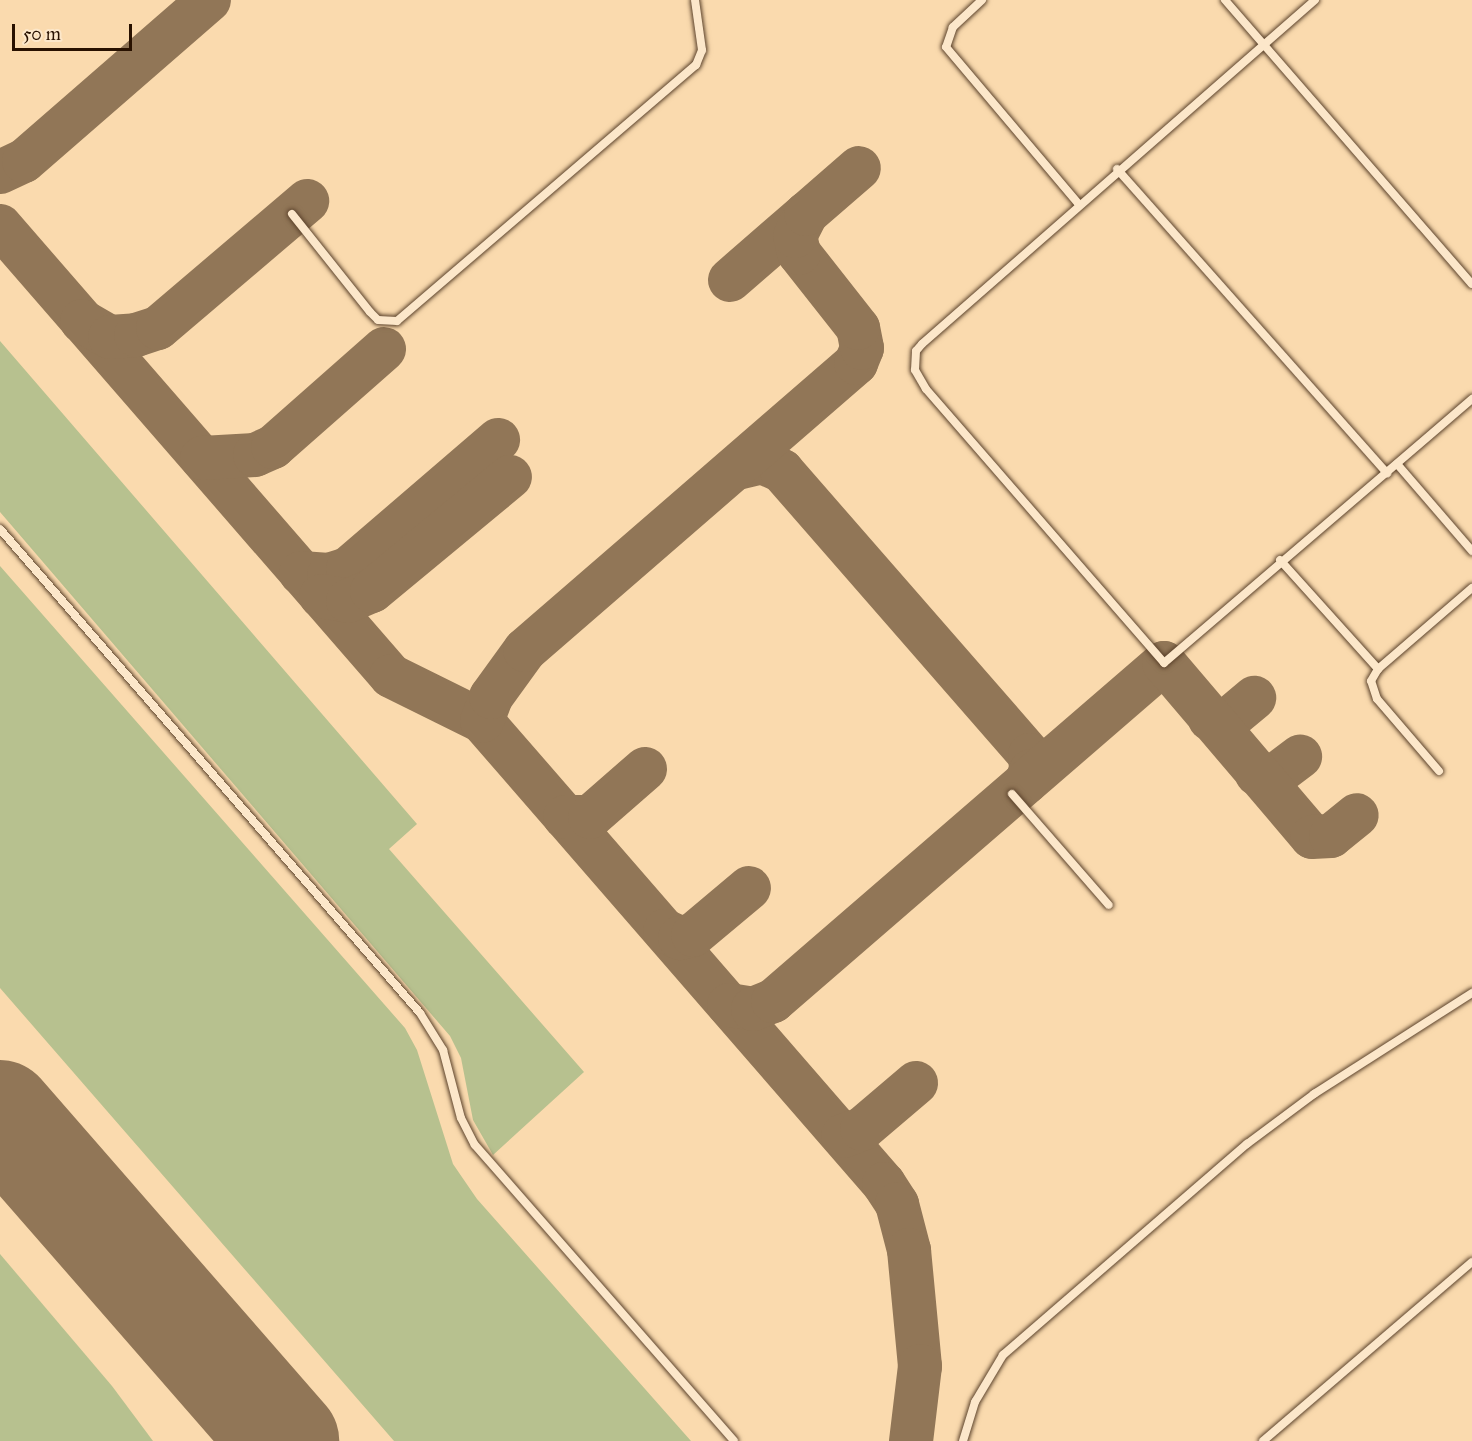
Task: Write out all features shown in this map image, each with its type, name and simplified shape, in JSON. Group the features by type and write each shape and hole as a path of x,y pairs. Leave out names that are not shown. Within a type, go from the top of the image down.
{"lane":[{"path":"292,214 370,312 378,320 398,321 696,65 702,50 695,0"},
{"path":"982,0 953,27 946,47 1078,203"},
{"path":"1225,0 1472,284"},
{"path":"1315,0 1078,203 922,344 914,361 919,379 1164,663 1280,560 1387,473 1472,399"},
{"path":"1118,170 1387,473"},
{"path":"1397,464 1472,551"},
{"path":"0,529 414,1007 443,1050 458,1110 475,1144 734,1441"},
{"path":"1280,560 1378,669"},
{"path":"1439,771 1372,693 1371,681 1378,669 1472,588"},
{"path":"1012,794 1108,905"},
{"path":"963,1441 975,1402 991,1369 1037,1325 1247,1144 1314,1094 1472,993"},
{"path":"1263,1441 1472,1262"}],"green space":[{"path":"0,341 417,824 389,849 584,1072 493,1155 473,1120 461,1058 450,1036 0,512"},
{"path":"0,566 405,1028 417,1050 453,1164 477,1199 691,1441 394,1441 0,988"},
{"path":"0,1254 112,1386 153,1441 0,1441"}],"taxiway":[{"path":"0,172 24,161 209,0"},
{"path":"482,721 491,697 525,650 856,363 862,348 858,328 799,253 795,236 806,214 859,168"},
{"path":"82,321 110,337 136,335 158,328 307,201"},
{"path":"730,280 806,214"},
{"path":"0,226 391,676 482,721 884,1184 897,1204 909,1250 920,1366 911,1441"},
{"path":"202,458 255,455 273,447 384,349"},
{"path":"301,573 329,575 348,569 498,440"},
{"path":"737,468 762,462 782,471 1030,755 1031,771 1026,782"},
{"path":"321,596 348,601 372,591 510,477"},
{"path":"729,1005 753,1009 773,1001 1164,663 1312,837 1331,836 1357,815"},
{"path":"1210,719 1229,719 1254,698"},
{"path":"1257,774 1273,777 1300,757"},
{"path":"565,817 590,817 645,769"},
{"path":"665,931 680,938 693,935 749,888"},
{"path":"843,1136 862,1129 916,1083"},
{"path":"207,1351 244,1441"}],"runway":[{"path":"0,1114 285,1441"}]}
